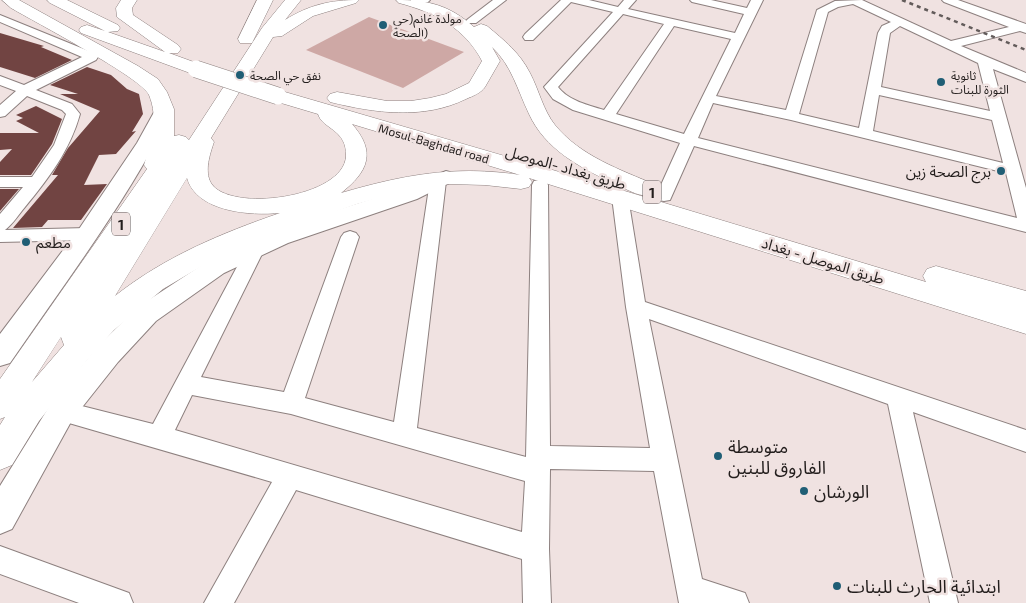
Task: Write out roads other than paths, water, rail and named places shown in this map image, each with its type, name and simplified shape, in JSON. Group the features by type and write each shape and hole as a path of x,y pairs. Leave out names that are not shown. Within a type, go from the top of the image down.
{"highway":[{"path":"10,0 142,76 158,92 164,109 164,134 148,183"},
{"path":"22,0 87,30 199,65"},
{"path":"55,0 99,23 172,49"},
{"path":"129,0 124,8 125,16 172,49 199,65"},
{"path":"265,0 246,53 215,116 198,161 198,176 202,187 210,195 240,204 280,205 317,197 343,180 356,162 358,153 350,133 311,100"},
{"path":"246,53 280,0"},
{"path":"246,53 293,0"},
{"path":"246,53 289,22 315,10 350,0"},
{"path":"441,0 472,21 508,53 517,64 540,118 557,140 573,153 656,193"},
{"path":"311,100 387,108 411,108 453,98 476,87 491,61 486,50 461,25 429,6 414,1"},
{"name":"1","path":"0,454 14,408 148,183 246,53"},
{"name":"طريق بغداد -الموصل","path":"199,65 311,100 656,193 1026,302"},
{"name":"Mosul-Baghdad road","path":"311,100 620,197"},
{"path":"14,408 215,116"},
{"path":"14,408 67,362 132,298 187,261 245,234 339,201 400,185 442,179 494,177 620,197"},
{"name":"طريق الموصل - بغداد","path":"620,197 1026,323"}],"main road":[{"path":"0,355 87,234 148,143 164,109"},
{"path":"0,517 62,412 108,354 148,314 216,267 256,248 410,194 442,179"}],"street":[{"path":"472,21 500,0"},
{"path":"529,36 566,0"},
{"path":"574,0 626,5 672,22 738,37"},
{"path":"656,193 688,140 753,6 696,0"},
{"path":"791,116 820,16 827,7 854,0 984,61 1026,78"},
{"path":"948,0 1024,28"},
{"path":"626,5 551,86 558,96 578,107 688,140 1026,226"},
{"path":"1003,20 1026,15"},
{"path":"0,18 92,57 26,89 0,113"},
{"path":"608,116 672,22"},
{"path":"865,134 884,33 886,29 900,22"},
{"path":"950,45 1024,28"},
{"path":"984,61 1012,170 1023,200 1026,219"},
{"path":"0,80 67,107 73,114 69,131 36,182 0,225"},
{"path":"874,90 998,117"},
{"path":"708,98 791,116 1012,170"},
{"path":"404,436 442,179"},
{"path":"0,182 36,182"},
{"path":"537,603 535,549 540,185"},
{"path":"620,197 636,307 664,460 692,597 735,603"},
{"path":"0,236 87,234"},
{"path":"291,404 350,237"},
{"path":"160,437 256,248"},
{"path":"636,307 1026,441"},
{"path":"188,384 291,404 404,436 537,465 664,460"},
{"path":"898,397 944,603"},
{"path":"62,412 160,437 535,549"},
{"path":"218,603 290,475"},
{"path":"0,560 119,603"}],"railway":[{"path":"902,0 1026,50"}],"place":[{"name":"مولدة غانم(حي الصحة)","path":"383,25"},
{"name":"نفق حي الصحة","path":"240,75"},
{"name":"ثانوية الثورة للبنات","path":"941,82"},
{"name":"برج الصحة زين","path":"1001,171"},
{"name":"مطعم","path":"26,242"},
{"name":"متوسطة الفاروق للبنين","path":"718,456"},
{"name":"الورشان","path":"804,491"},
{"name":"ابتدائية الحارث للبنات","path":"837,586"}]}
